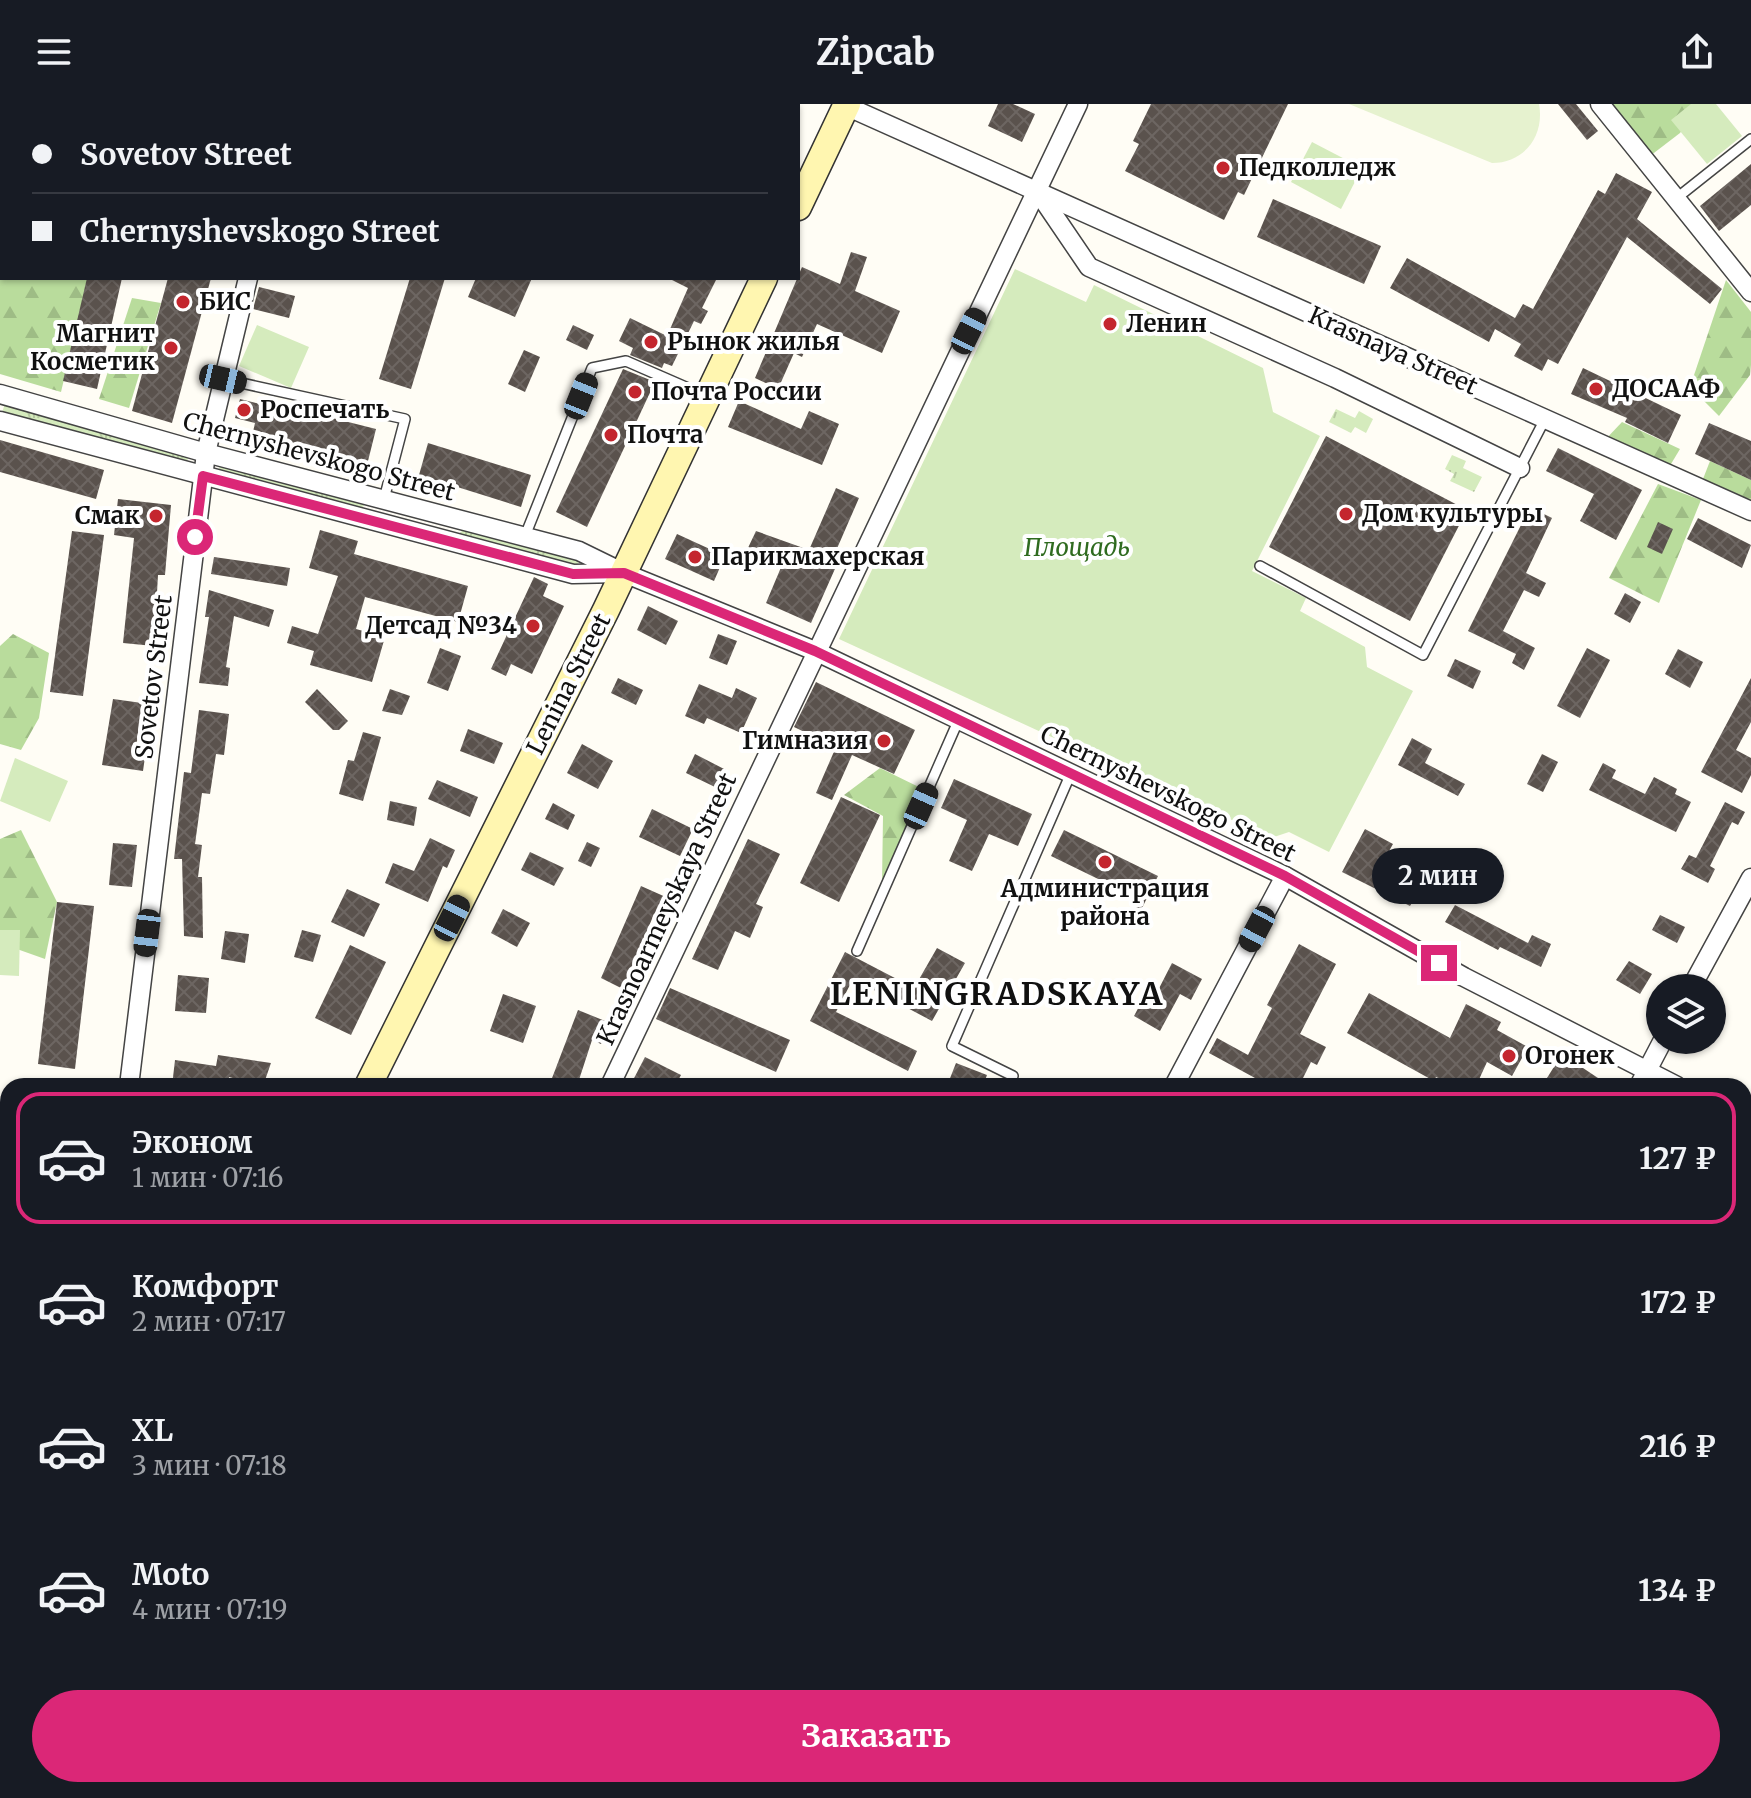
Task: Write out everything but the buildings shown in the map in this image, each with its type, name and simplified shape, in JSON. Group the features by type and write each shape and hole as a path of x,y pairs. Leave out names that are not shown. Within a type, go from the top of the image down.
{"street":[{"name":"Krasnoarmeyskaya Street","path":"614,1078 1078,104"},
{"path":"1600,104 1678,197 1751,292"},
{"name":"Krasnaya Street","path":"844,105 1751,511"},
{"path":"800,203 844,105"},
{"path":"1036,189 1089,267 1335,378 1520,468"},
{"name":"Sovetov Street","path":"130,1078 206,453 248,280"},
{"name":"Lenina Street","path":"372,1078 624,573 763,280"},
{"name":"Chernyshevskogo Street","path":"0,394 206,453 579,551 624,573 815,651 1285,876 1643,1078"},
{"name":"Chernyshevskogo Street","path":"0,421 573,574 624,573"},
{"path":"1178,1078 1285,876"},
{"path":"1699,974 1751,878"},
{"path":"1643,1078 1656,1054"}],"lane":[{"path":"1678,197 1751,139"},
{"path":"525,536 592,368 626,361 708,396"},
{"path":"223,379 405,419 384,499"},
{"path":"1260,566 1423,655 1545,419"},
{"path":"857,951 959,719"},
{"path":"1013,1076 952,1046 1071,773"}],"green space":[{"path":"1349,104 1539,104 1539,127 1523,153 1503,162 1492,163"},
{"path":"1605,104 1700,104 1680,133 1650,156"},
{"path":"1691,104 1716,104 1742,136 1707,164 1671,120"},
{"path":"1312,142 1362,168 1341,209 1291,182"},
{"name":"Площадь","path":"1015,269 1086,302 1094,285 1263,368 1273,412 1320,436 1252,571 1306,598 1300,611 1365,647 1367,667 1413,691 1329,852 1289,832 1271,838 839,639"},
{"path":"0,280 88,280 61,392 0,374"},
{"path":"1726,280 1751,312 1751,365 1750,375 1719,416 1690,387"},
{"path":"132,298 161,303 129,408 99,399"},
{"path":"257,325 309,347 291,388 239,366"},
{"path":"6,400 189,453 186,467 1,416"},
{"path":"1336,409 1355,418 1359,411 1373,419 1366,433 1355,427 1351,433 1329,422"},
{"path":"1622,422 1680,449 1671,464 1654,464 1604,441"},
{"path":"1452,455 1466,461 1463,468 1482,477 1474,492 1450,481 1454,474 1445,469"},
{"path":"221,460 371,499 356,513 218,475"},
{"path":"1710,461 1751,480 1751,500 1703,479"},
{"path":"1658,484 1701,500 1659,603 1609,578"},
{"path":"468,526 581,557 575,569 455,537"},
{"path":"13,634 49,653 39,718 21,750 0,744 0,646"},
{"path":"15,758 68,781 50,822 0,801"},
{"path":"880,768 925,790 882,884 883,816 844,795"},
{"path":"21,830 57,902 45,959 0,943 0,839"},
{"path":"0,930 20,930 19,976 0,975"}],"place":[{"name":"Педколледж","path":"1223,168"},
{"name":"БИС","path":"183,302"},
{"name":"Ленин","path":"1110,324"},
{"name":"Рынок жилья","path":"651,342"},
{"name":"Магнит Косметик","path":"171,348"},
{"name":"ДОСААФ","path":"1596,389"},
{"name":"Почта России","path":"635,392"},
{"name":"Роспечать","path":"244,410"},
{"name":"Почта","path":"611,435"},
{"name":"Дом культуры","path":"1346,514"},
{"name":"Смак","path":"156,516"},
{"name":"Парикмахерская","path":"695,557"},
{"name":"Детсад №34","path":"533,626"},
{"name":"Гимназия","path":"884,741"},
{"name":"Администрация района","path":"1105,862"},
{"name":"Огонек","path":"1509,1056"}],"district":[{"name":"LENINGRADSKAYA","path":"997,994"}],"route":[{"path":"195,537 203,476 573,574 624,573 815,651 1043,759 1285,876 1439,963"}]}
